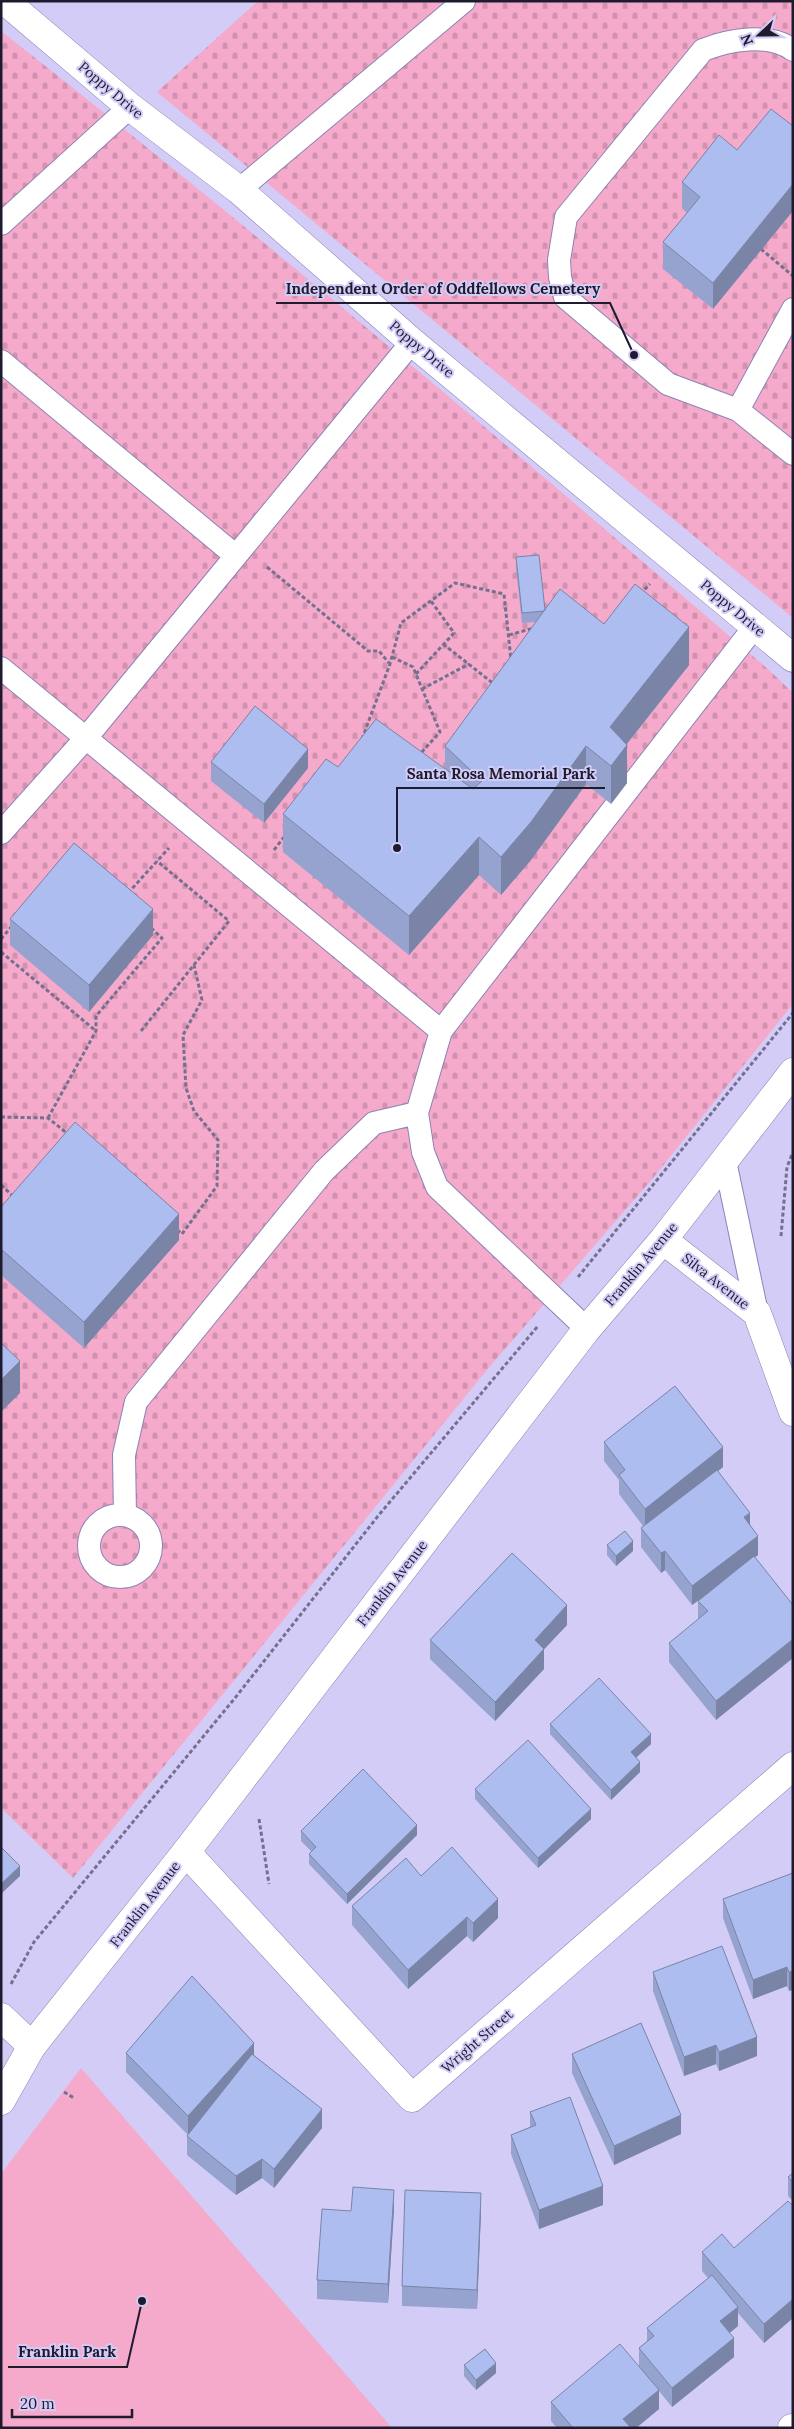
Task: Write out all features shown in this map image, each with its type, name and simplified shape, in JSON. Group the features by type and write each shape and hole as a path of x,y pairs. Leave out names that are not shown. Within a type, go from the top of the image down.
{"street":[{"name":"Poppy Drive","path":"5,1 130,107 239,190 412,342 793,658"},
{"name":"Franklin Avenue","path":"1,2101 32,2046 186,1852 587,1329 663,1240 793,1072"},
{"name":"Silva Avenue","path":"663,1240 757,1313 793,1412"},
{"name":"Wright Street","path":"186,1852 412,2098 793,1766"},
{"path":"1,2017 32,2046"}],"lane":[{"path":"239,190 464,1"},
{"path":"793,50 788,46 763,40 727,42 703,50 566,217 561,239 560,278 566,297 668,384 738,410 793,454"},
{"path":"1,224 130,107"},
{"path":"738,410 793,309"},
{"path":"1,833 86,738 412,342"},
{"path":"1,361 236,556"},
{"path":"587,1329 438,1187 423,1152 418,1113 441,1031 755,626"},
{"path":"1,668 441,1031"},
{"path":"125,1516 124,1455 136,1402 324,1171 374,1123 418,1113"},
{"path":"725,1161 757,1313"}],"path":[{"path":"762,249 793,276"},
{"path":"236,556 244,562 263,563 368,651 379,651 390,664"},
{"path":"636,599 674,559"},
{"path":"359,747 390,664 401,623 455,583 504,594 512,666"},
{"path":"416,674 454,633 431,601"},
{"path":"509,636 537,627"},
{"path":"443,644 496,686"},
{"path":"392,657 413,667 440,732 418,757"},
{"path":"422,689 469,664"},
{"path":"492,690 501,679"},
{"path":"371,715 378,721"},
{"path":"127,894 191,824"},
{"path":"253,875 290,830"},
{"path":"141,1031 230,921 157,861"},
{"path":"1,939 14,924"},
{"path":"48,1118 96,1031 96,1016 162,938 148,926"},
{"path":"1,952 96,1031"},
{"path":"175,1228 182,1234 217,1186 218,1140 194,1111 186,1088 183,1034 202,1000 194,965"},
{"path":"11,1985 34,1942 235,1698 378,1516 558,1302 793,1012"},
{"path":"1,1117 48,1118 70,1136"},
{"path":"781,1236 787,1167 793,1152"},
{"path":"1,1185 20,1202"},
{"path":"8,1204 21,1191"},
{"path":"259,1819 269,1884"},
{"path":"64,2092 74,2098"}],"green space":[{"path":"258,1 793,1 793,618 157,92"},
{"path":"1,31 196,187 389,346 675,589 793,693 793,1004 653,1178 491,1365 73,1878 1,1808"},
{"path":"81,2068 392,2428 1,2428 1,2174"}],"building":[{"path":"771,109 793,126 793,184 713,283 663,242 700,197 682,182 719,135 737,150"},
{"path":"539,555 545,610 522,613 516,557"},
{"path":"635,584 689,627 610,727 627,745 611,766 586,746 531,822 501,857 479,837 409,916 283,814 326,759 338,767 376,719 473,789 482,781 445,746 560,589 604,624"},
{"path":"255,706 308,749 264,804 211,762"},
{"path":"74,843 153,909 89,985 10,919"},
{"path":"75,1122 179,1214 84,1322 1,1249 1,1207"},
{"path":"1,1343 20,1361 1,1380"},
{"path":"675,1386 723,1447 645,1509 619,1475 625,1470 604,1442"},
{"path":"717,1470 750,1513 744,1517 758,1536 692,1586 665,1551 661,1553 641,1528"},
{"path":"625,1531 633,1541 616,1556 607,1545"},
{"path":"512,1553 567,1605 535,1640 544,1649 495,1702 430,1640"},
{"path":"754,1556 793,1605 793,1639 716,1701 669,1643 708,1611 698,1601"},
{"path":"599,1678 651,1734 631,1752 640,1762 611,1790 550,1724"},
{"path":"528,1740 591,1809 538,1858 475,1789"},
{"path":"363,1769 417,1825 347,1894 309,1854 316,1847 301,1831"},
{"path":"1,1847 20,1866 1,1884"},
{"path":"452,1847 498,1899 473,1923 467,1917 408,1970 352,1906 406,1858 421,1876"},
{"path":"793,1873 793,1971 789,1972 787,1967 753,1980 723,1899"},
{"path":"722,1946 757,2037 719,2052 716,2045 684,2057 653,1972"},
{"path":"192,1976 254,2043 188,2116 126,2053"},
{"path":"641,2023 681,2115 614,2146 572,2054"},
{"path":"252,2054 322,2109 274,2169 262,2159 236,2176 187,2136"},
{"path":"570,2097 603,2186 539,2210 511,2135 536,2125 530,2112"},
{"path":"793,2173 793,2182 788,2177"},
{"path":"353,2187 394,2190 388,2284 317,2280 322,2209 351,2211"},
{"path":"405,2190 481,2193 477,2290 402,2286"},
{"path":"788,2201 793,2206 793,2299 764,2324 702,2252 722,2234 734,2248"},
{"path":"712,2275 738,2307 720,2321 734,2338 672,2388 639,2348 654,2336 647,2328"},
{"path":"620,2344 659,2390 623,2419 631,2428 573,2428 551,2402"},
{"path":"485,2349 496,2363 476,2380 464,2365"}],"place":[{"name":"Independent Order of Oddfellows Cemetery","path":"634,355"},
{"name":"Santa Rosa Memorial Park","path":"397,848"},
{"name":"Franklin Park","path":"142,2301"}]}
